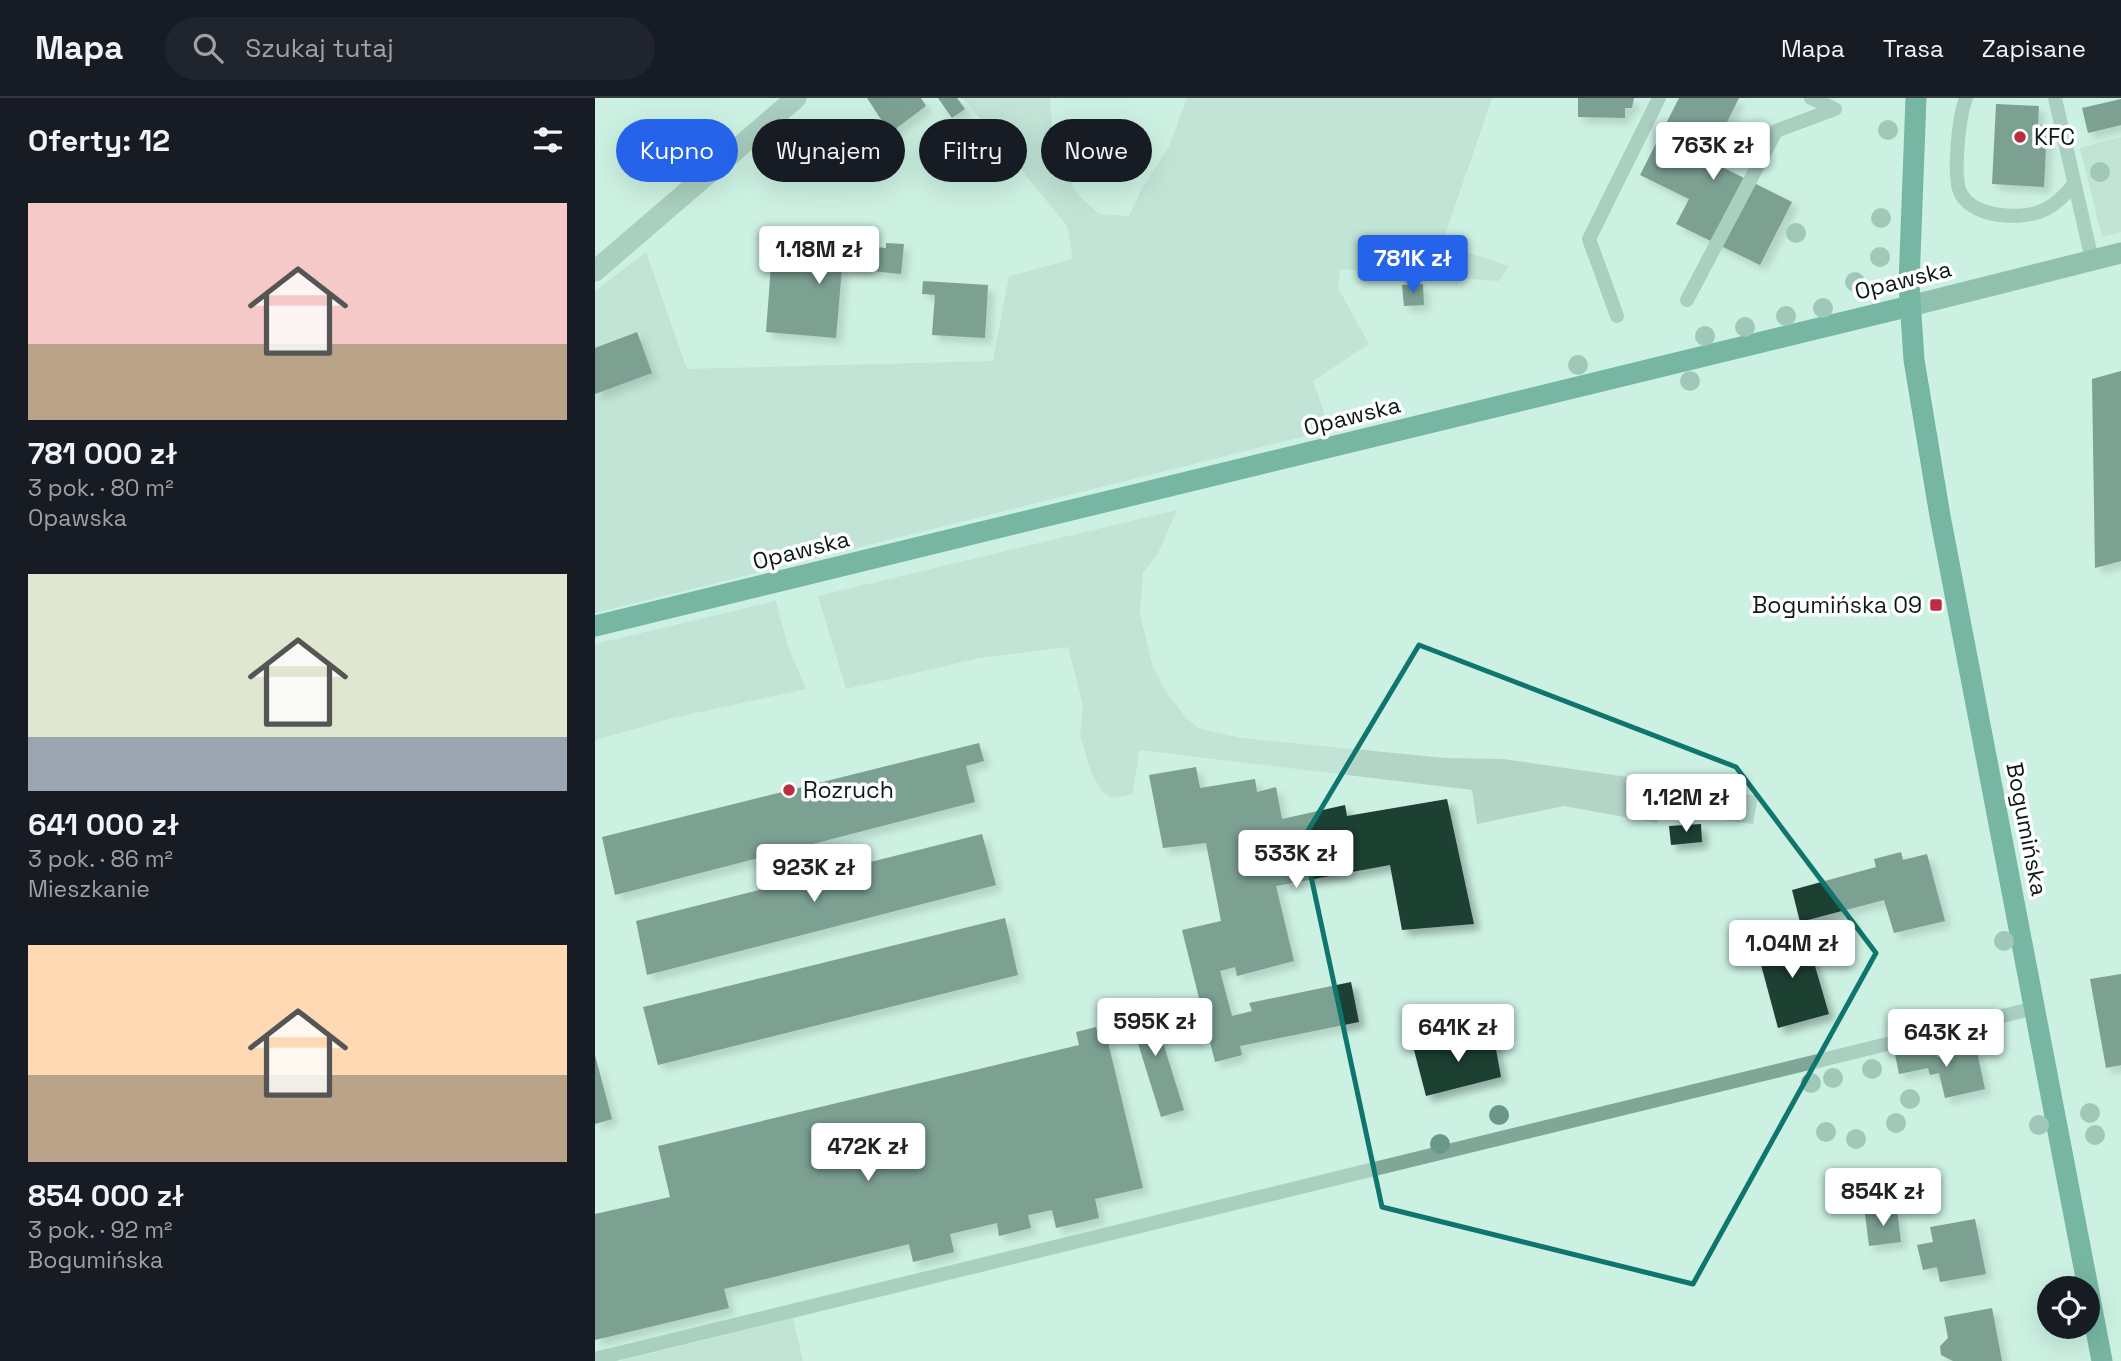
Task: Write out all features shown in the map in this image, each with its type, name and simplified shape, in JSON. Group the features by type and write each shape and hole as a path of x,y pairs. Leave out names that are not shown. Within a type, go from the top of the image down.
{"main road":[{"name":"Bogumińska","path":"1916,98 1909,306 1914,360 1940,516 2102,1361"},
{"name":"Opawska","path":"595,626 2121,253"}],"street":[{"path":"595,271 796,98"}],"lane":[{"path":"1617,316 1589,239 1659,98"},
{"path":"1687,300 1776,131 1835,109 1811,98"},
{"path":"1966,98 1957,171 1959,191 1973,208 1993,213 2043,211 2056,204 2074,184"},
{"path":"2055,98 2092,260"},
{"path":"595,1359 2035,1008"}],"highlighted area":[{"path":"1419,645 1736,767 1876,953 1693,1284 1382,1207 1303,839"}],"green space":[{"path":"963,98 1050,98 1051,119 1041,119 1041,182 1071,182 1077,194 1099,214 1129,216 1146,182 1152,182 1152,173 1169,147 1187,98 1492,98 1442,244 1509,266 1499,281 1340,269 1338,288 1369,344 1313,381 1323,409 1326,431 595,613 595,291 646,252 687,369 993,361 1009,276 1073,259 1067,226 1027,177 1027,119 980,119"},
{"path":"2121,137 2121,232 2102,237 2080,148"},
{"path":"1177,510 1157,555 1143,572 1140,614 1152,664 1165,690 1186,718 1200,729 1242,738 1445,758 1503,759 1758,796 1753,824 1660,812 1657,823 1564,806 1477,824 1472,790 1139,750 1133,794 1112,798 1103,792 1092,775 1080,736 1083,705 1068,647 980,658 846,689 818,596"},
{"path":"776,601 788,647 806,689 673,718 595,740 595,644"},
{"path":"793,1318 803,1361 619,1361"}],"building":[{"path":"867,98 921,98 926,106 905,122 905,119 881,119"},
{"path":"938,98 957,98 965,109 952,118"},
{"path":"1578,98 1634,98 1632,108 1625,108 1625,118 1578,117"},
{"path":"1679,98 1739,98 1708,160 1792,202 1760,265 1676,224 1689,199 1640,175"},
{"path":"2121,99 2121,125 2088,133 2082,108"},
{"name":"KFC","path":"1996,104 2039,106 2038,125 2047,125 2044,187 1992,184"},
{"path":"886,243 904,244 901,274 842,268 836,338 766,332 772,251 804,254 814,244 876,251 876,247 886,248"},
{"path":"923,281 988,285 985,338 932,335 935,295 922,294"},
{"path":"1423,284 1424,305 1404,306 1402,285"},
{"path":"637,332 652,373 595,394 595,348"},
{"path":"2121,371 2121,561 2095,568 2092,379"},
{"path":"979,743 984,761 966,766 975,802 615,895 602,837"},
{"path":"1196,767 1200,788 1255,779 1257,792 1276,787 1282,819 1345,805 1347,816 1447,799 1474,924 1402,930 1390,865 1276,886 1294,961 1237,976 1235,967 1220,971 1232,1016 1252,1011 1249,1003 1351,982 1359,1022 1240,1046 1242,1055 1215,1062 1182,930 1221,921 1206,843 1163,848 1149,775"},
{"path":"1701,824 1702,842 1671,845 1669,826"},
{"path":"982,834 996,885 647,975 636,921"},
{"path":"1901,852 1903,860 1927,854 1945,921 1894,933 1884,900 1800,922 1792,890 1876,867 1874,859"},
{"path":"1005,918 1018,975 658,1065 643,1007"},
{"path":"1805,932 1829,1014 1778,1028 1756,946"},
{"path":"2121,974 2121,1065 2106,1068 2090,979"},
{"path":"1149,998 1184,1110 1161,1117 1126,1005"},
{"path":"1096,1027 1099,1040 1107,1038 1143,1188 1095,1199 1099,1218 1056,1228 1052,1210 1028,1215 1031,1228 999,1236 997,1223 950,1234 954,1252 913,1262 909,1244 724,1289 729,1308 595,1340 595,1214 670,1197 658,1146 1079,1045 1076,1032"},
{"path":"1493,1033 1501,1077 1426,1096 1414,1050"},
{"path":"1935,1045 1937,1057 1976,1047 1985,1089 1945,1098 1939,1073 1930,1075 1928,1068 1899,1074 1895,1054"},
{"path":"595,1055 612,1119 595,1124"},
{"path":"1897,1210 1901,1242 1869,1246 1865,1214"},
{"path":"1975,1219 1986,1274 1940,1282 1937,1267 1923,1270 1917,1245 1933,1242 1930,1227"},
{"path":"1992,1308 2002,1361 1953,1361 1941,1355 1940,1346 1948,1338 1944,1317"}],"place":[{"name":"KFC","path":"2020,137"},
{"name":"Bogumińska 09","path":"1936,605"},
{"name":"Rozruch","path":"789,790"}]}
